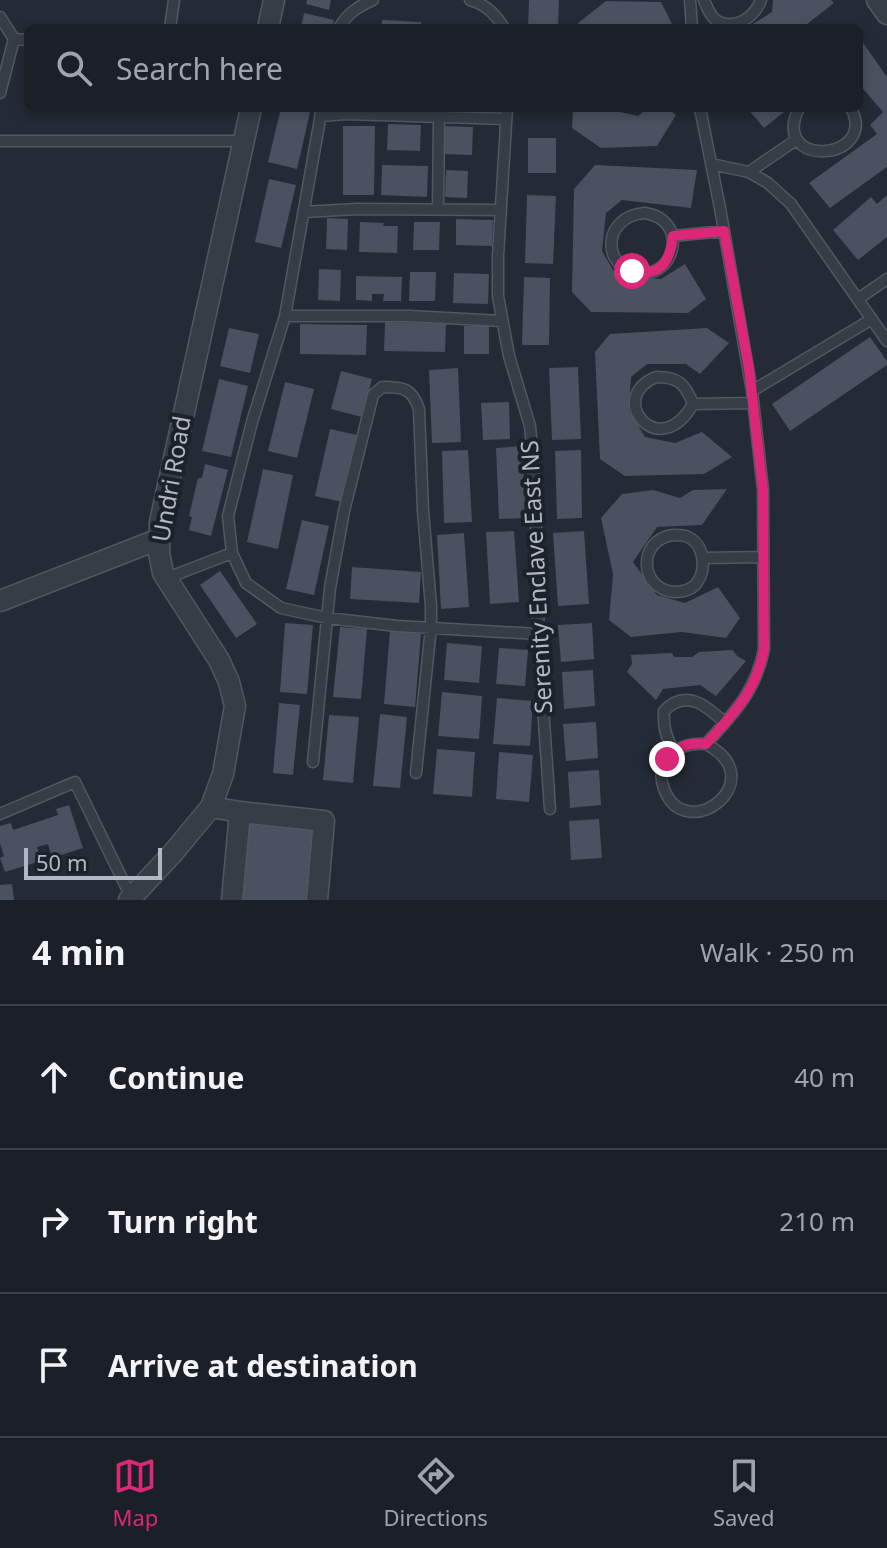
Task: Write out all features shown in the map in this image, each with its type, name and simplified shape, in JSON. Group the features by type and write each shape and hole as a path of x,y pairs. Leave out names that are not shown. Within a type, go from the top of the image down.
{"street":[{"path":"269,24 274,0"},
{"path":"877,0 887,14"},
{"name":"Undri Road","path":"130,899 211,807 223,774 235,706 219,660 163,573 159,539 160,522 250,112"},
{"path":"0,601 159,539"},
{"path":"211,807 324,821 317,900"},
{"path":"232,900 240,812"}],"lane":[{"path":"171,24 174,0"},
{"path":"348,14 351,0"},
{"path":"342,24 358,6 373,0"},
{"path":"470,0 481,3 501,24"},
{"path":"690,0 692,24"},
{"path":"704,0 712,16 730,24 750,17 761,0"},
{"path":"0,17 14,39 0,93"},
{"path":"14,39 24,40"},
{"path":"506,114 439,117 321,112 285,316 252,422 228,516 232,553 246,583 281,608 327,618 397,626 538,634"},
{"path":"701,112 752,397 763,490 764,649 760,669 749,693 706,744"},
{"path":"797,112 794,121 796,140 802,146 824,152 847,144 853,136 856,119 853,112"},
{"name":"Serenity Enclave East NS","path":"506,114 498,296 509,356 530,426 537,517 538,634 550,809"},
{"path":"438,209 439,117"},
{"path":"749,172 796,140"},
{"path":"0,141 244,141"},
{"path":"711,164 749,172 768,183 791,204 887,341"},
{"path":"304,212 357,209 501,210"},
{"path":"635,214 655,215 662,219 673,236 671,253 662,266 651,273 621,267 612,248 615,229 620,222 635,214"},
{"path":"673,236 724,231"},
{"path":"858,299 887,279"},
{"path":"285,316 409,316 502,321"},
{"path":"693,404 687,389 680,382 667,377 645,381 638,389 635,400 643,423 662,428 681,421 693,404 752,397 872,319"},
{"path":"313,762 330,588 344,511 373,395 382,387 398,387 415,396 419,409 431,606 416,773"},
{"path":"663,536 687,536 696,544 703,558 698,581 691,589 680,592 666,591 657,586 646,564 654,542 663,536"},
{"path":"167,578 232,553"},
{"path":"703,558 763,557"},
{"path":"674,751 663,722 664,711 671,704 688,700 702,703 725,723"},
{"path":"706,744 725,758 731,780 722,801 712,808 689,811 670,800 664,790 663,769 674,751 684,745 706,744"},
{"path":"0,814 75,782 130,899"}],"building":[{"path":"307,0 331,0 329,10 306,4"},
{"path":"529,0 559,0 558,24 528,24"},
{"path":"773,0 831,0 834,3 807,24 752,24 772,12"},
{"path":"606,1 661,2 672,24 578,24"},
{"path":"304,13 334,20 333,24 302,24"},
{"path":"382,20 421,22 421,24 382,24"},
{"path":"863,43 887,77 887,167 830,208 809,183 877,134 870,125 883,112 863,89"},
{"path":"280,112 310,112 297,169 268,162"},
{"path":"573,112 620,112 638,116 643,112 672,112 676,115 657,146 601,148 572,128"},
{"path":"750,112 784,112 764,128"},
{"path":"388,124 421,125 420,151 387,150"},
{"path":"343,126 375,126 374,195 343,195"},
{"path":"444,126 473,127 472,155 444,154"},
{"path":"528,138 556,138 556,173 528,173"},
{"path":"382,165 428,166 427,197 381,195"},
{"path":"595,165 697,170 691,208 622,200 606,213 602,251 616,275 661,279 685,264 706,299 688,313 591,312 572,292 574,189"},
{"path":"446,170 468,171 467,198 445,197"},
{"path":"269,179 296,185 281,248 255,242"},
{"path":"527,195 556,196 553,264 525,263"},
{"path":"887,195 887,237 858,260 833,230 871,197 877,204"},
{"path":"327,218 348,219 347,250 326,249"},
{"path":"456,219 493,220 492,246 456,245"},
{"path":"360,222 398,226 397,253 359,252"},
{"path":"414,222 440,222 439,250 413,250"},
{"path":"319,269 341,270 340,301 318,300"},
{"path":"410,272 436,272 435,301 409,301"},
{"path":"454,273 489,274 488,304 453,303"},
{"path":"356,276 402,277 401,301 383,301 384,294 372,294 372,301 356,300"},
{"path":"524,277 550,278 549,345 522,345"},
{"path":"385,322 446,323 445,352 384,351"},
{"path":"300,324 367,325 366,355 300,354"},
{"path":"464,326 489,326 489,354 464,354"},
{"path":"229,328 259,334 250,373 220,366"},
{"path":"707,328 729,343 700,374 686,364 647,364 631,377 629,410 645,437 675,443 702,432 732,457 704,474 625,476 600,459 595,352 610,334"},
{"path":"870,337 887,365 790,431 772,404"},
{"path":"578,367 581,439 552,440 549,368"},
{"path":"458,368 461,442 432,443 429,370"},
{"path":"341,371 372,379 362,417 331,409"},
{"path":"219,379 248,386 231,457 202,451"},
{"path":"285,382 314,389 297,458 268,451"},
{"path":"509,402 510,439 483,440 481,403"},
{"path":"330,429 357,435 342,502 315,496"},
{"path":"522,446 526,518 499,519 496,448"},
{"path":"468,450 472,522 444,523 442,451"},
{"path":"581,450 582,518 557,519 555,451"},
{"path":"205,464 228,470 211,536 189,530 198,478 202,478"},
{"path":"263,469 293,475 278,549 247,542"},
{"path":"727,489 702,525 657,527 633,562 657,595 685,603 718,587 740,618 726,638 682,632 631,637 609,620 613,574 601,518 622,494 653,490 680,498 693,490"},
{"path":"302,520 329,526 314,595 286,589"},
{"path":"514,531 519,602 490,604 486,532"},
{"path":"584,531 589,604 558,606 553,533"},
{"path":"464,533 469,607 441,609 437,535"},
{"path":"352,567 421,572 419,603 350,599"},
{"path":"220,571 257,624 236,638 200,585"},
{"path":"285,623 313,625 307,694 280,692"},
{"path":"592,623 594,659 561,662 558,625"},
{"path":"340,627 367,629 361,699 333,697"},
{"path":"390,631 421,634 415,707 384,704"},
{"path":"447,643 482,646 479,683 444,680"},
{"path":"499,648 528,650 525,686 496,684"},
{"path":"733,650 746,661 716,696 700,685 663,689 656,700 627,672 632,664 631,655 672,653 674,657 692,657 699,652"},
{"path":"593,670 595,706 564,709 562,672"},
{"path":"442,692 482,696 479,739 438,736"},
{"path":"497,698 533,701 530,746 493,744"},
{"path":"279,703 300,705 293,775 273,773"},
{"path":"380,714 407,717 400,788 373,786"},
{"path":"329,715 359,717 353,783 323,780"},
{"path":"596,722 598,758 566,761 563,724"},
{"path":"437,749 475,752 472,797 433,794"},
{"path":"499,752 533,755 529,802 496,799"},
{"path":"599,770 601,805 570,808 568,772"},
{"path":"69,805 83,848 52,858 48,844 37,847 41,861 5,872 0,858 4,856 0,826 11,823 13,830 58,815 56,809"},
{"path":"249,818 317,823 310,900 242,900"},
{"path":"599,819 602,858 571,860 569,821"},
{"path":"12,884 14,900 0,900 0,885"}],"route":[{"path":"632,271 651,273 662,266 671,253 673,236 724,231 749,369 763,490 764,649 760,669 740,706 706,744 684,745 667,759"}]}
